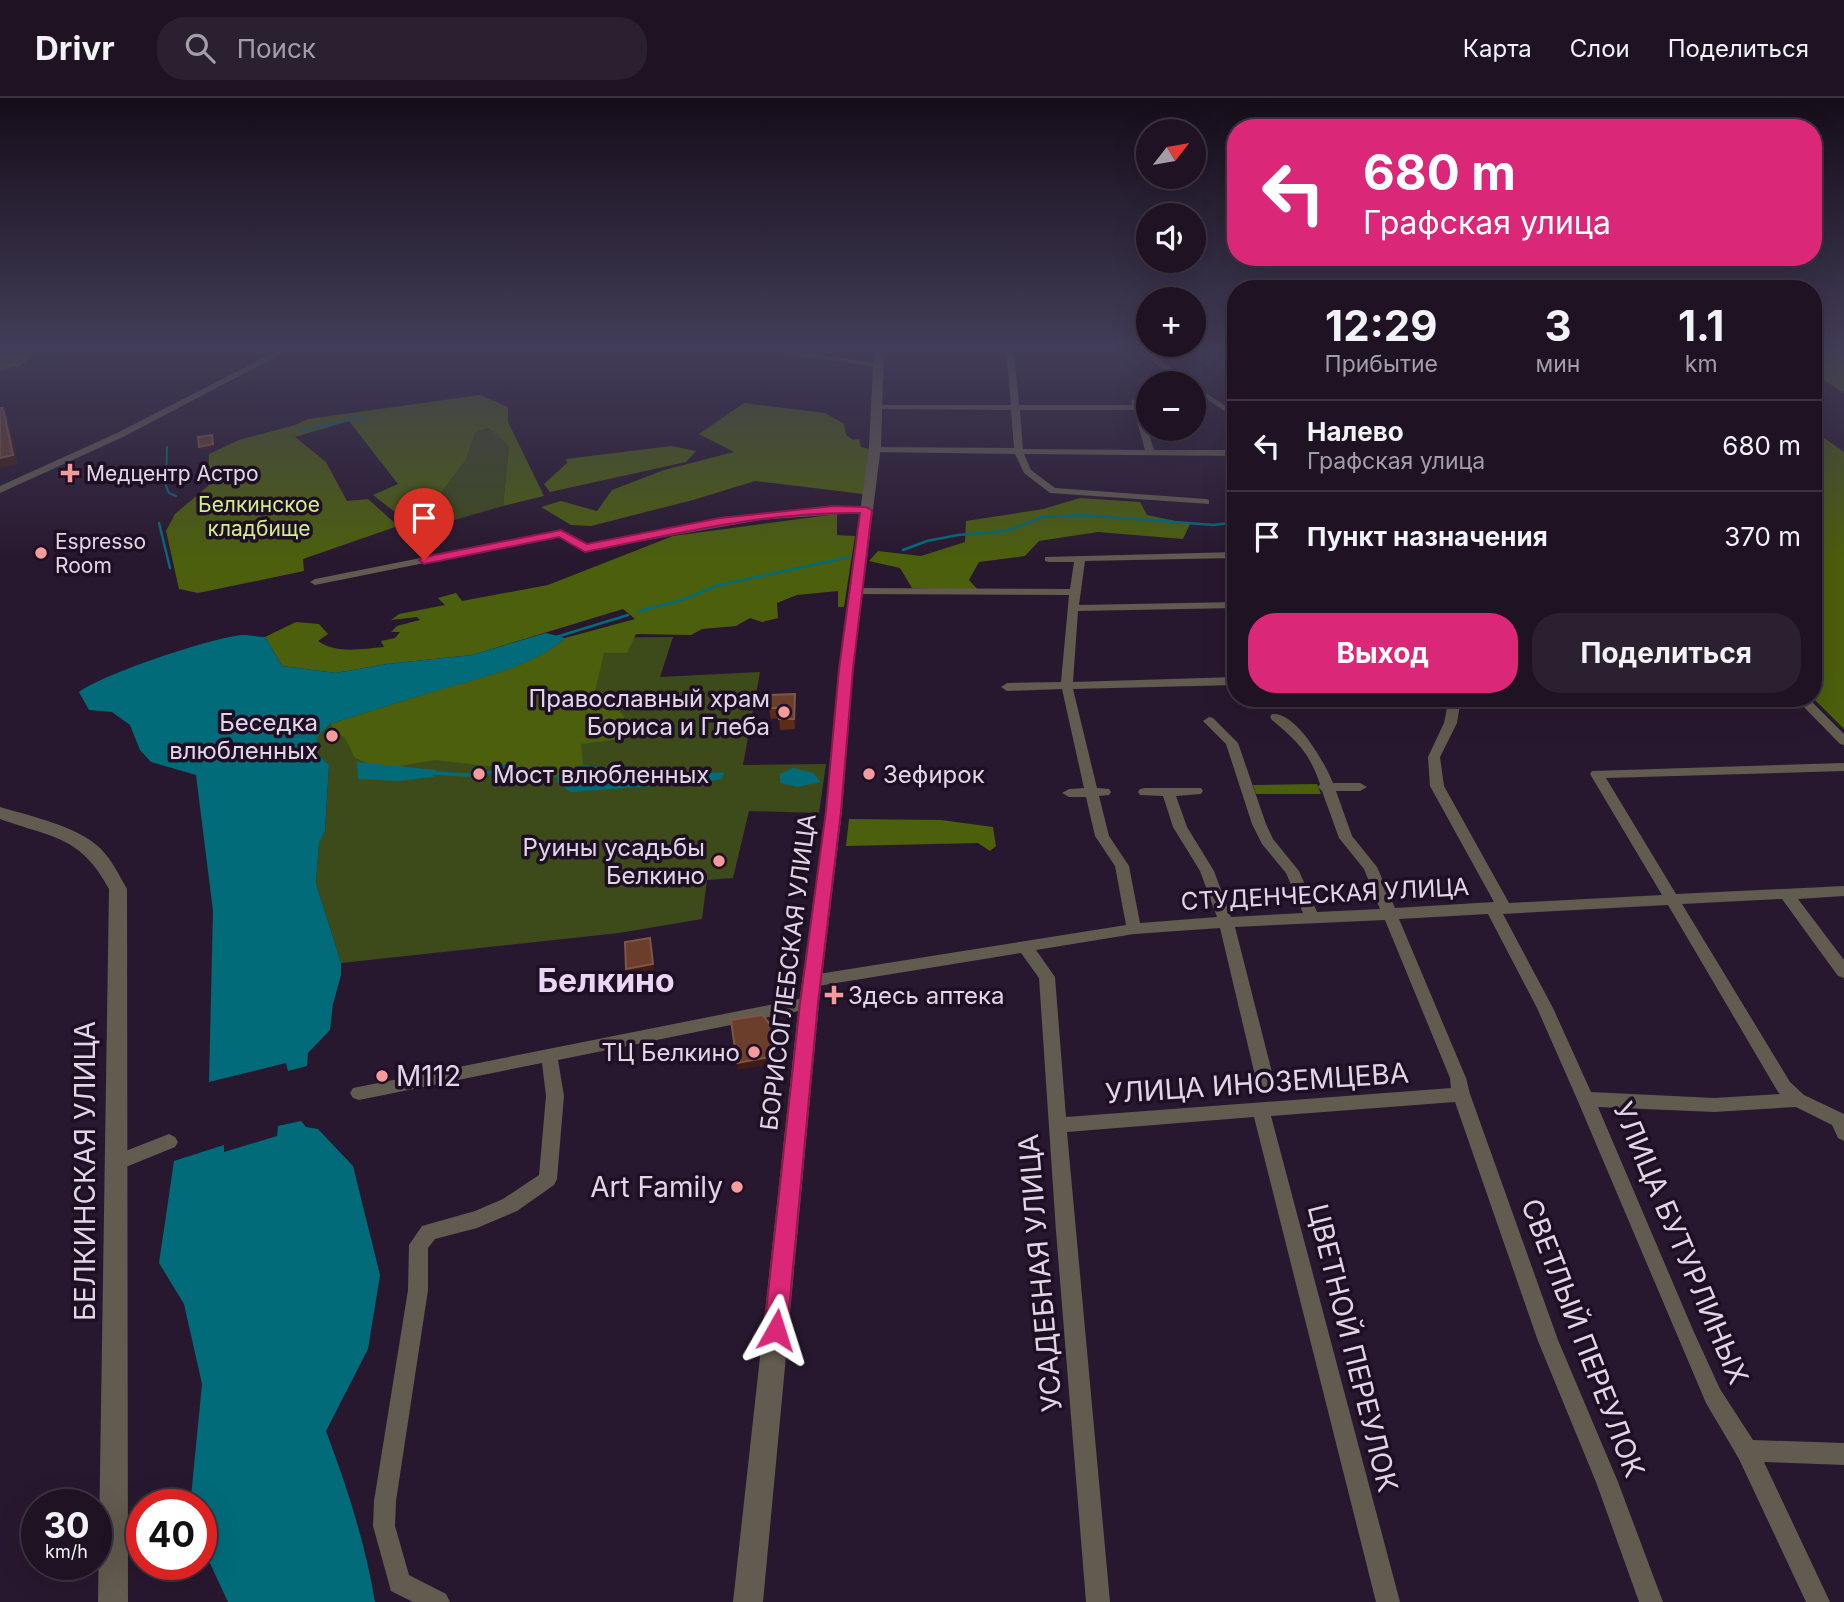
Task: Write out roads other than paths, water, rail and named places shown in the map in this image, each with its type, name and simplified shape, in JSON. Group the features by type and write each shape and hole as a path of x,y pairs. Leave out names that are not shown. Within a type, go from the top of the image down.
{"street":[{"path":"0,488 141,419"},
{"path":"0,488 151,419"},
{"name":"БОРИСОГЛЕБСКАЯ УЛИЦА","path":"748,1602 809,1003 835,799 875,419"},
{"path":"1017,419 1019,452 1027,471 1053,491 1206,502"},
{"path":"1140,419 1150,452"},
{"path":"874,450 1227,453"},
{"path":"315,582 561,533 585,548 720,522 833,509 866,510"},
{"path":"1049,559 1227,555"},
{"path":"1080,559 1067,688 1097,793 1102,836 1122,866 1133,929"},
{"path":"856,591 1077,592"},
{"path":"1073,608 1227,605"},
{"path":"1007,687 1067,688 1227,681"},
{"name":"УЛИЦА БУТУРЛИНЫХ","path":"1456,707 1448,730 1437,744 1432,757 1437,786 1545,1008 1713,1396 1746,1451 1818,1602"},
{"path":"1810,707 1844,741"},
{"name":"СВЕТЛЫЙ ПЕРЕУЛОК","path":"1276,717 1306,742 1323,774 1325,787 1346,838 1370,867 1391,914 1458,1078 1461,1094 1548,1341 1607,1482 1651,1602"},
{"path":"1209,721 1232,743 1240,790 1267,841 1292,871 1312,918"},
{"path":"1844,767 1597,774 1784,1087 1798,1100 1839,1120 1844,1133"},
{"path":"1325,787 1360,787"},
{"path":"1145,793 1196,791"},
{"path":"1168,792 1180,827 1207,871 1226,922 1267,1088"},
{"path":"1069,793 1097,793"},
{"name":"БЕЛКИНСКАЯ УЛИЦА","path":"0,813 63,833 82,842 97,852 118,889 113,1602"},
{"name":"СТУДЕНЧЕСКАЯ УЛИЦА","path":"812,981 1133,929 1498,907 1675,901 1844,891"},
{"path":"1787,895 1844,972"},
{"name":"УСАДЕБНАЯ УЛИЦА","path":"1025,947 1047,977 1098,1602"},
{"path":"359,1093 809,1003"},
{"path":"438,1602 399,1583 384,1526 385,1501 418,1290 419,1245 429,1232 477,1219 509,1205 548,1179 555,1096 548,1054"},
{"name":"УЛИЦА ИНОЗЕМЦЕВА","path":"1058,1125 1461,1094"},
{"path":"1586,1099 1714,1105 1798,1100"},
{"name":"ЦВЕТНОЙ ПЕРЕУЛОК","path":"1261,1109 1388,1602"},
{"path":"117,1163 169,1142"},
{"path":"1746,1451 1844,1454"}],"water":[{"path":"546,633 565,638 519,665 330,724 317,737 317,753 329,765 325,831 319,843 316,883 341,963 330,1030 308,1053 307,1066 288,1071 286,1063 209,1082 213,911 196,775 151,762 140,750 130,725 112,712 89,710 79,692 92,684 159,658 208,642 243,635 265,637 282,666 336,673 387,664 472,655"},
{"path":"357,762 436,770 433,777 400,781 358,779"},
{"path":"504,764 529,769 515,781 496,780 492,775 496,767"},
{"path":"583,765 724,773 722,779 696,783 571,792 558,783 556,777"},
{"path":"793,768 813,773 821,782 797,787 780,783 780,774"},
{"path":"301,1121 306,1127 318,1129 353,1166 380,1275 368,1349 326,1431 355,1515 375,1602 228,1602 217,1578 217,1489 192,1489 202,1384 184,1304 159,1263 174,1161 224,1145 224,1152 277,1136 278,1126"}],"waterway":[{"path":"344,421 357,419"},
{"path":"300,431 341,422"},
{"path":"167,447 166,486 169,493 176,496"},
{"path":"903,550 927,541 958,535 1006,531 1043,517 1081,515 1214,525 1227,523"},
{"path":"159,523 170,568"},
{"path":"639,611 679,601 716,586 849,557"},
{"path":"553,638 628,615"},
{"path":"435,773 467,775 493,772"}],"place":[{"name":"Медцентр Астро","path":"70,473"},
{"name":"Espresso Room","path":"41,553"},
{"name":"Православный храм Бориса и Глеба","path":"784,712"},
{"name":"Беседка влюбленных","path":"332,736"},
{"name":"Мост влюбленных","path":"479,774"},
{"name":"Зефирок","path":"869,774"},
{"name":"Руины усадьбы Белкино","path":"719,861"},
{"name":"Здесь аптека","path":"834,995"},
{"name":"ТЦ Белкино","path":"754,1052"},
{"name":"M112","path":"382,1076"},
{"name":"Art Family","path":"737,1187"}],"district":[{"name":"Белкино","path":"606,980"}],"park label":[{"name":"Белкинское кладбище","path":"259,516"}]}
